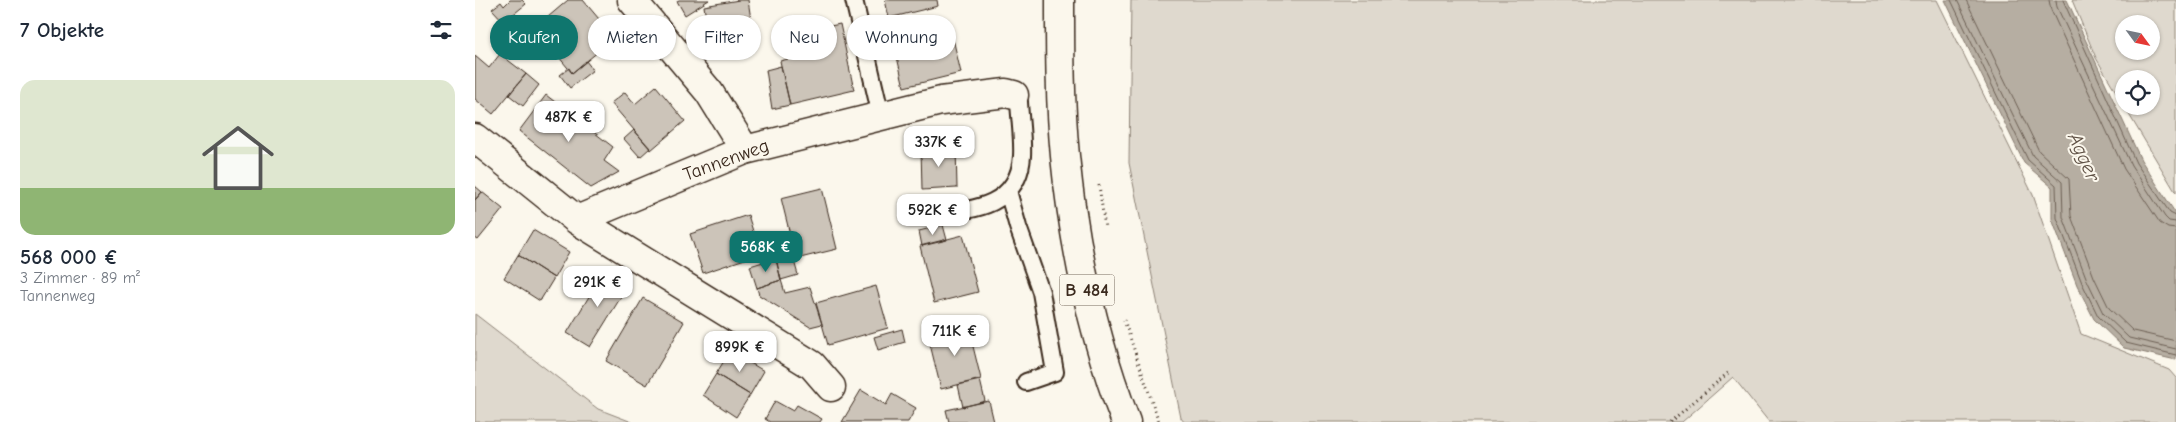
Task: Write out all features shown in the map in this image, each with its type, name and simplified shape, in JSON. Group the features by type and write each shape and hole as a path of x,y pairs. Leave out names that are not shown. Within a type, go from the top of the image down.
{"street":[{"path":"632,0 709,92 745,150"},
{"name":"B 484","path":"1060,0 1065,155 1076,240 1098,339 1126,422"},
{"name":"Tannenweg","path":"577,220 745,150 967,96 1006,93 1014,95"},
{"path":"475,138 577,220 811,365 831,387"}],"lane":[{"path":"854,0 881,116"},
{"name":"Tannenweg","path":"1008,191 1022,158 1019,102 1014,95"},
{"path":"917,216 986,206 1002,198 1008,191"},
{"path":"1008,191 1018,227 1041,292 1055,372 1026,382"}],"path":[{"path":"1098,182 1106,236"},
{"path":"1123,315 1159,422"},
{"path":"1669,422 1728,373"}],"shaded area":[{"path":"1131,0 1937,0 2033,195 2081,334 2169,370 2176,378 2176,422 1769,422 1733,377 1682,422 1184,422 1181,418 1129,163"},
{"path":"2072,0 2176,0 2176,193 2129,115 2160,115 2160,70 2115,70 2115,90 2096,58"},
{"path":"475,314 598,409 632,422 475,422"}],"water":[{"name":"Agger","path":"1945,0 2067,0 2115,104 2115,115 2120,115 2141,160 2176,214 2176,360 2124,348 2094,319 2077,285 2052,219 2052,187 2024,163"}],"building":[{"path":"510,0 522,0 526,4 513,15 498,15 492,9 501,2 504,6"},
{"path":"568,0 583,0 596,15 588,15 588,60 572,73 561,60 578,60 578,15 550,15"},
{"path":"709,0 685,15 677,1"},
{"path":"748,0 750,15 705,15 704,6"},
{"path":"885,0 937,0 938,6 901,15 888,15"},
{"path":"840,24 854,90 790,105 780,61 837,60 837,25"},
{"path":"956,52 961,73 904,87 898,60 956,60"},
{"path":"475,56 489,68 495,60 508,60 526,74 493,114 475,99"},
{"path":"586,61 593,70 570,88 560,75 569,68 572,73"},
{"path":"781,66 790,105 772,109 766,70"},
{"path":"526,74 539,85 523,106 509,95"},
{"path":"656,86 685,121 651,150 611,103 625,92 635,104"},
{"path":"546,95 613,147 604,161 619,172 591,188 519,131"},
{"path":"634,130 650,148 640,157 624,139"},
{"path":"956,146 957,188 922,190 921,148"},
{"path":"475,186 482,192 475,200"},
{"path":"822,188 837,249 796,259 781,198"},
{"path":"482,192 503,209 478,240 475,238 475,200"},
{"path":"748,215 760,254 703,273 690,234"},
{"path":"943,225 947,240 922,246 919,231"},
{"path":"533,230 569,252 554,278 518,255"},
{"path":"963,235 978,292 934,303 920,246"},
{"path":"787,236 798,275 781,280 771,240"},
{"path":"518,255 554,278 540,301 504,278"},
{"path":"776,258 781,280 757,288 750,266"},
{"path":"605,270 629,284 590,347 567,333"},
{"path":"781,280 785,293 810,287 822,324 810,327 759,295 757,288"},
{"path":"876,286 888,328 828,345 816,303"},
{"path":"643,298 684,322 647,385 606,361"},
{"path":"968,326 981,379 941,389 928,336"},
{"path":"902,329 905,342 878,350 874,337"},
{"path":"730,351 764,371 750,395 716,374"},
{"path":"716,374 750,395 736,417 703,395"},
{"path":"980,380 985,401 963,407 958,385"},
{"path":"861,390 886,405 892,394 916,408 908,422 842,422"},
{"path":"775,401 793,411 797,405 822,419 820,422 770,422 765,419"},
{"path":"989,401 994,422 949,422 946,410"}]}
